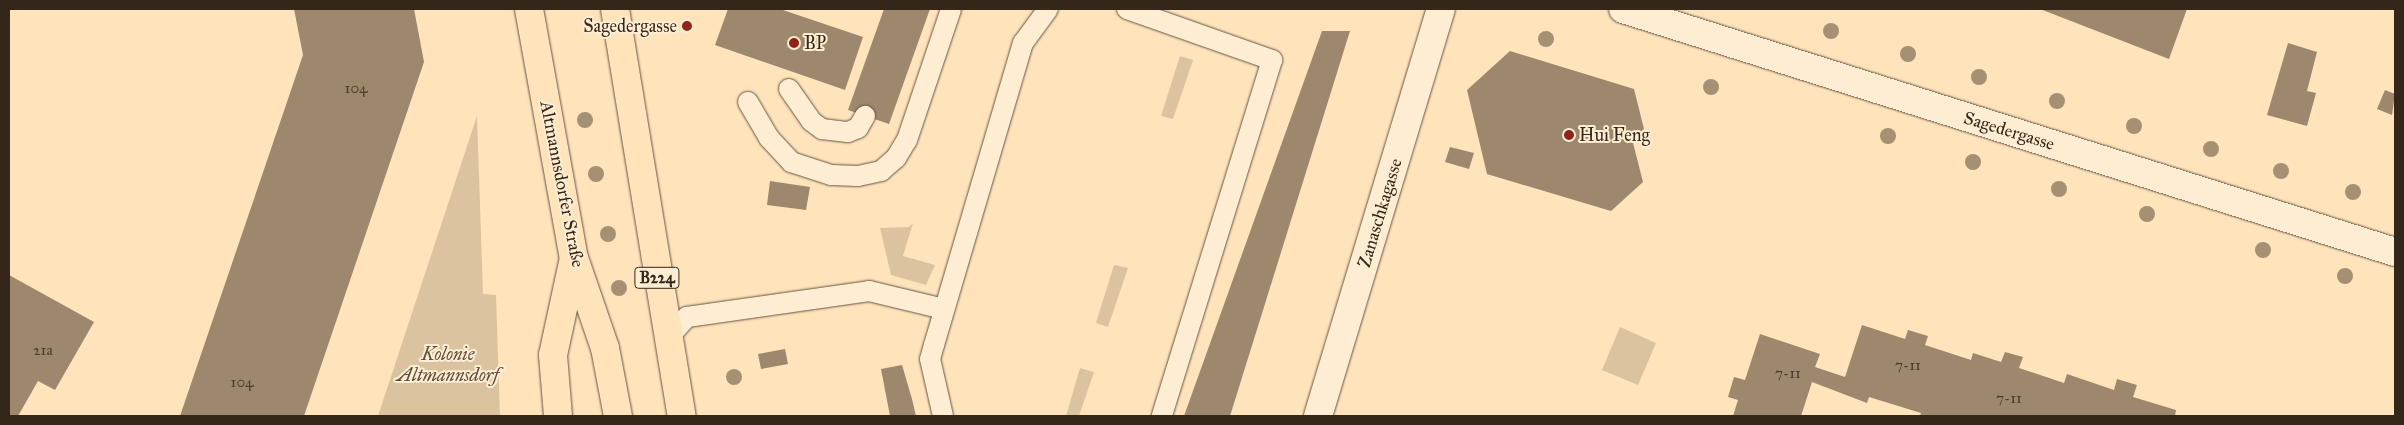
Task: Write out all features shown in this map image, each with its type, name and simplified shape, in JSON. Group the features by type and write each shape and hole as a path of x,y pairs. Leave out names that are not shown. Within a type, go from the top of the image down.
{"main road":[{"name":"Altmannsdorfer Straße","path":"529,9 574,258 605,348 618,416"},
{"name":"B224","path":"615,9 667,338 682,416"},
{"path":"558,416 553,355 574,258"}],"street":[{"name":"Zanaschkagasse","path":"1318,416 1441,9"},
{"name":"Sagedergasse","path":"1623,9 2395,252"}],"lane":[{"path":"748,102 769,138 791,162 830,175 858,176 881,171 896,158 907,140 951,9"},
{"path":"943,416 930,358 1023,43 1048,9"},
{"path":"1127,9 1272,60 1162,416"},
{"path":"789,89 811,121 822,129 848,132 858,128 865,116"},
{"path":"667,338 687,317 869,291 944,309"}],"green space":[{"path":"1180,56 1193,60 1173,119 1161,116"},
{"name":"Kolonie Altmannsdorf","path":"477,116 483,294 496,295 500,416 378,416"},
{"path":"913,223 903,256 935,265 926,285 891,275 880,228 909,227"},
{"path":"1114,265 1128,268 1108,327 1096,323"},
{"path":"1620,327 1656,343 1638,385 1602,370"},
{"path":"1080,368 1094,372 1079,416 1066,416"}],"building":[{"path":"294,9 414,9 424,62 304,416 180,416 303,55"},
{"path":"728,9 780,9 863,37 845,90 715,45"},
{"path":"884,9 930,9 889,124 848,110"},
{"path":"2040,9 2187,9 2169,59"},
{"path":"1322,31 1350,31 1230,416 1184,416"},
{"path":"2288,43 2317,52 2307,91 2316,93 2307,126 2267,115"},
{"path":"1510,51 1634,89 1644,129 1632,139 1643,182 1611,211 1487,174 1467,90"},
{"path":"2385,90 2395,94 2392,115 2377,109"},
{"path":"1450,147 1474,153 1469,169 1445,162"},
{"path":"770,181 810,187 806,210 767,205"},
{"path":"9,275 94,322 55,390 38,381 18,416 9,416"},
{"path":"1862,325 1905,339 1908,330 1928,336 1925,345 1971,360 1973,353 2001,362 2005,352 2023,357 2019,368 2064,383 2067,374 2114,390 2117,379 2137,385 2133,397 2176,410 2175,416 1920,416 1921,413 1869,397 1867,403 1812,382 1801,416 1733,416 1738,400 1728,397 1734,377 1745,380 1760,334 1820,354 1815,367 1845,377"},
{"path":"785,349 788,364 761,369 758,354"},
{"path":"902,365 916,416 890,416 881,369"}],"place":[{"name":"Sagedergasse","path":"687,26"},
{"name":"BP","path":"794,43"},
{"name":"Hui Feng","path":"1569,135"}]}
